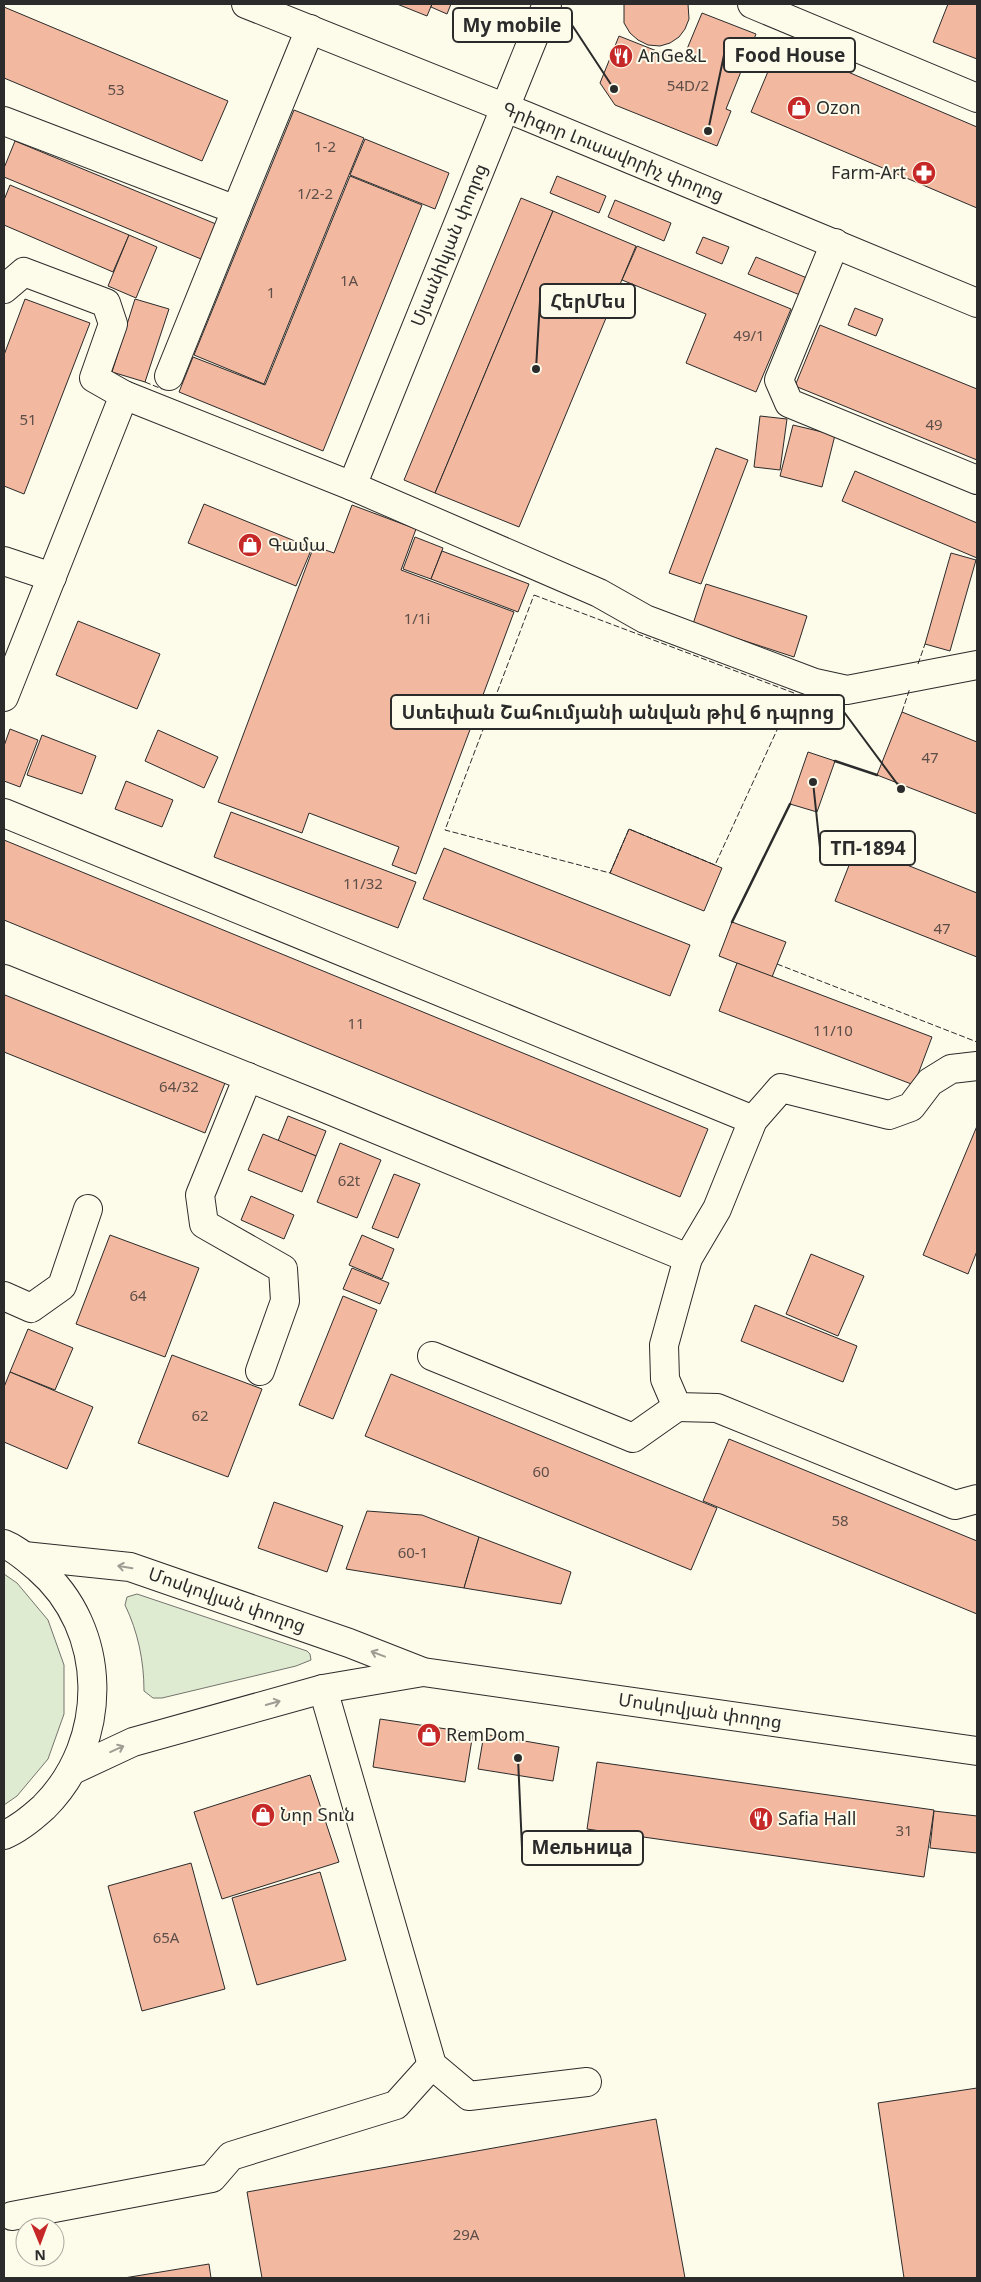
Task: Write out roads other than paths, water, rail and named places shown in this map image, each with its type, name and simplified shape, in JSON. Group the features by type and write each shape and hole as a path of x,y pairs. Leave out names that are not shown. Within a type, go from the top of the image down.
{"main road":[{"name":"Գրիգոր Լուսավորիչ փողոց","path":"246,4 505,107 976,299"},
{"name":"Մյասնիկյան փողոց","path":"352,486 547,4"},
{"path":"769,7 977,98"},
{"path":"169,376 310,29"},
{"path":"4,121 236,210"},
{"path":"835,243 779,380 789,404 977,480"},
{"path":"4,289 24,272 106,303 113,324 94,378 124,395 352,486 599,593 645,619 815,683 847,690 977,665"},
{"path":"4,697 124,395"},
{"path":"4,561 52,577"},
{"path":"4,813 753,1120"},
{"path":"4,979 688,1258"},
{"path":"677,1407 665,1379 664,1345 688,1258 716,1209 753,1120 781,1088 889,1115 911,1106 930,1082 951,1069 977,1066"},
{"path":"248,1077 200,1195 204,1224 283,1269 285,1302 260,1371"},
{"path":"4,1296 31,1308 62,1286 88,1209"},
{"path":"432,1356 632,1438 677,1407 717,1408 955,1505 977,1499"},
{"path":"6,1837 34,1816 56,1794 73,1770 86,1738 93,1704 92,1670 85,1637 70,1606 55,1585 14,1550"},
{"name":"Մոսկովյան փողոց","path":"14,1550 130,1567 349,1643 423,1672 977,1751"},
{"name":"Մոսկովյան փողոց","path":"73,1770 133,1742 323,1689 423,1672"},
{"path":"323,1689 432,2066 469,2096 587,2082"},
{"path":"12,2216 212,2178 231,2156 396,2105 432,2066"}],"place":[{"name":"AnGe&L","path":"621,56"},
{"name":"My mobile","path":"614,89"},
{"name":"Ozon","path":"799,108"},
{"name":"Food House","path":"708,131"},
{"name":"Farm-Art","path":"924,173"},
{"name":"ՀերՄես","path":"536,369"},
{"name":"Գամա","path":"250,545"},
{"name":"ТП-1894","path":"813,782"},
{"name":"Ստեփան Շահումյանի անվան թիվ 6 դպրոց","path":"901,789"},
{"name":"RemDom","path":"429,1735"},
{"name":"Мельница","path":"518,1758"},
{"name":"Նոր Տուն","path":"263,1815"},
{"name":"Safia Hall","path":"761,1819"}]}
